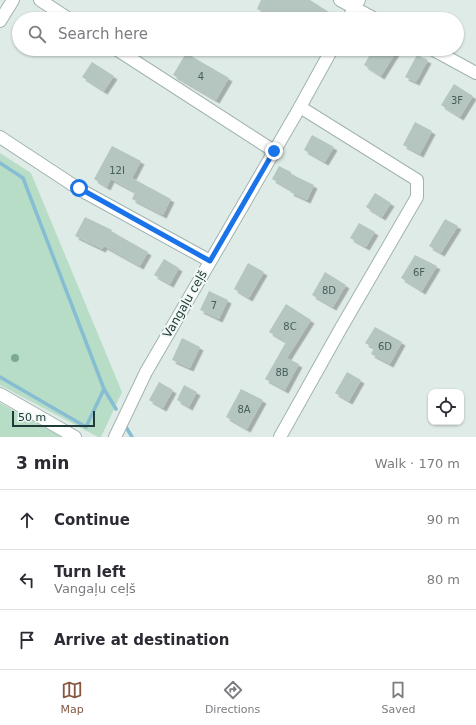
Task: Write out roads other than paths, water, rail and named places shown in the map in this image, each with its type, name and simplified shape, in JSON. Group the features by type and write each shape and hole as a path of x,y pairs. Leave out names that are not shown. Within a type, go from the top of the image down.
{"street":[{"path":"0,21 13,0"},
{"path":"40,0 58,12"},
{"path":"340,0 357,4 367,12"},
{"path":"127,56 274,151"},
{"name":"Vangaļu ceļš","path":"114,437 146,372 328,56"},
{"path":"445,56 476,72"},
{"path":"280,437 341,328 418,197 417,180 300,107"},
{"path":"0,137 79,188 210,261"},
{"path":"0,394 75,437"}],"waterway":[{"path":"0,163 23,178 104,389 116,409"},
{"path":"0,377 86,427 104,389"},
{"path":"126,427 132,437"}]}
